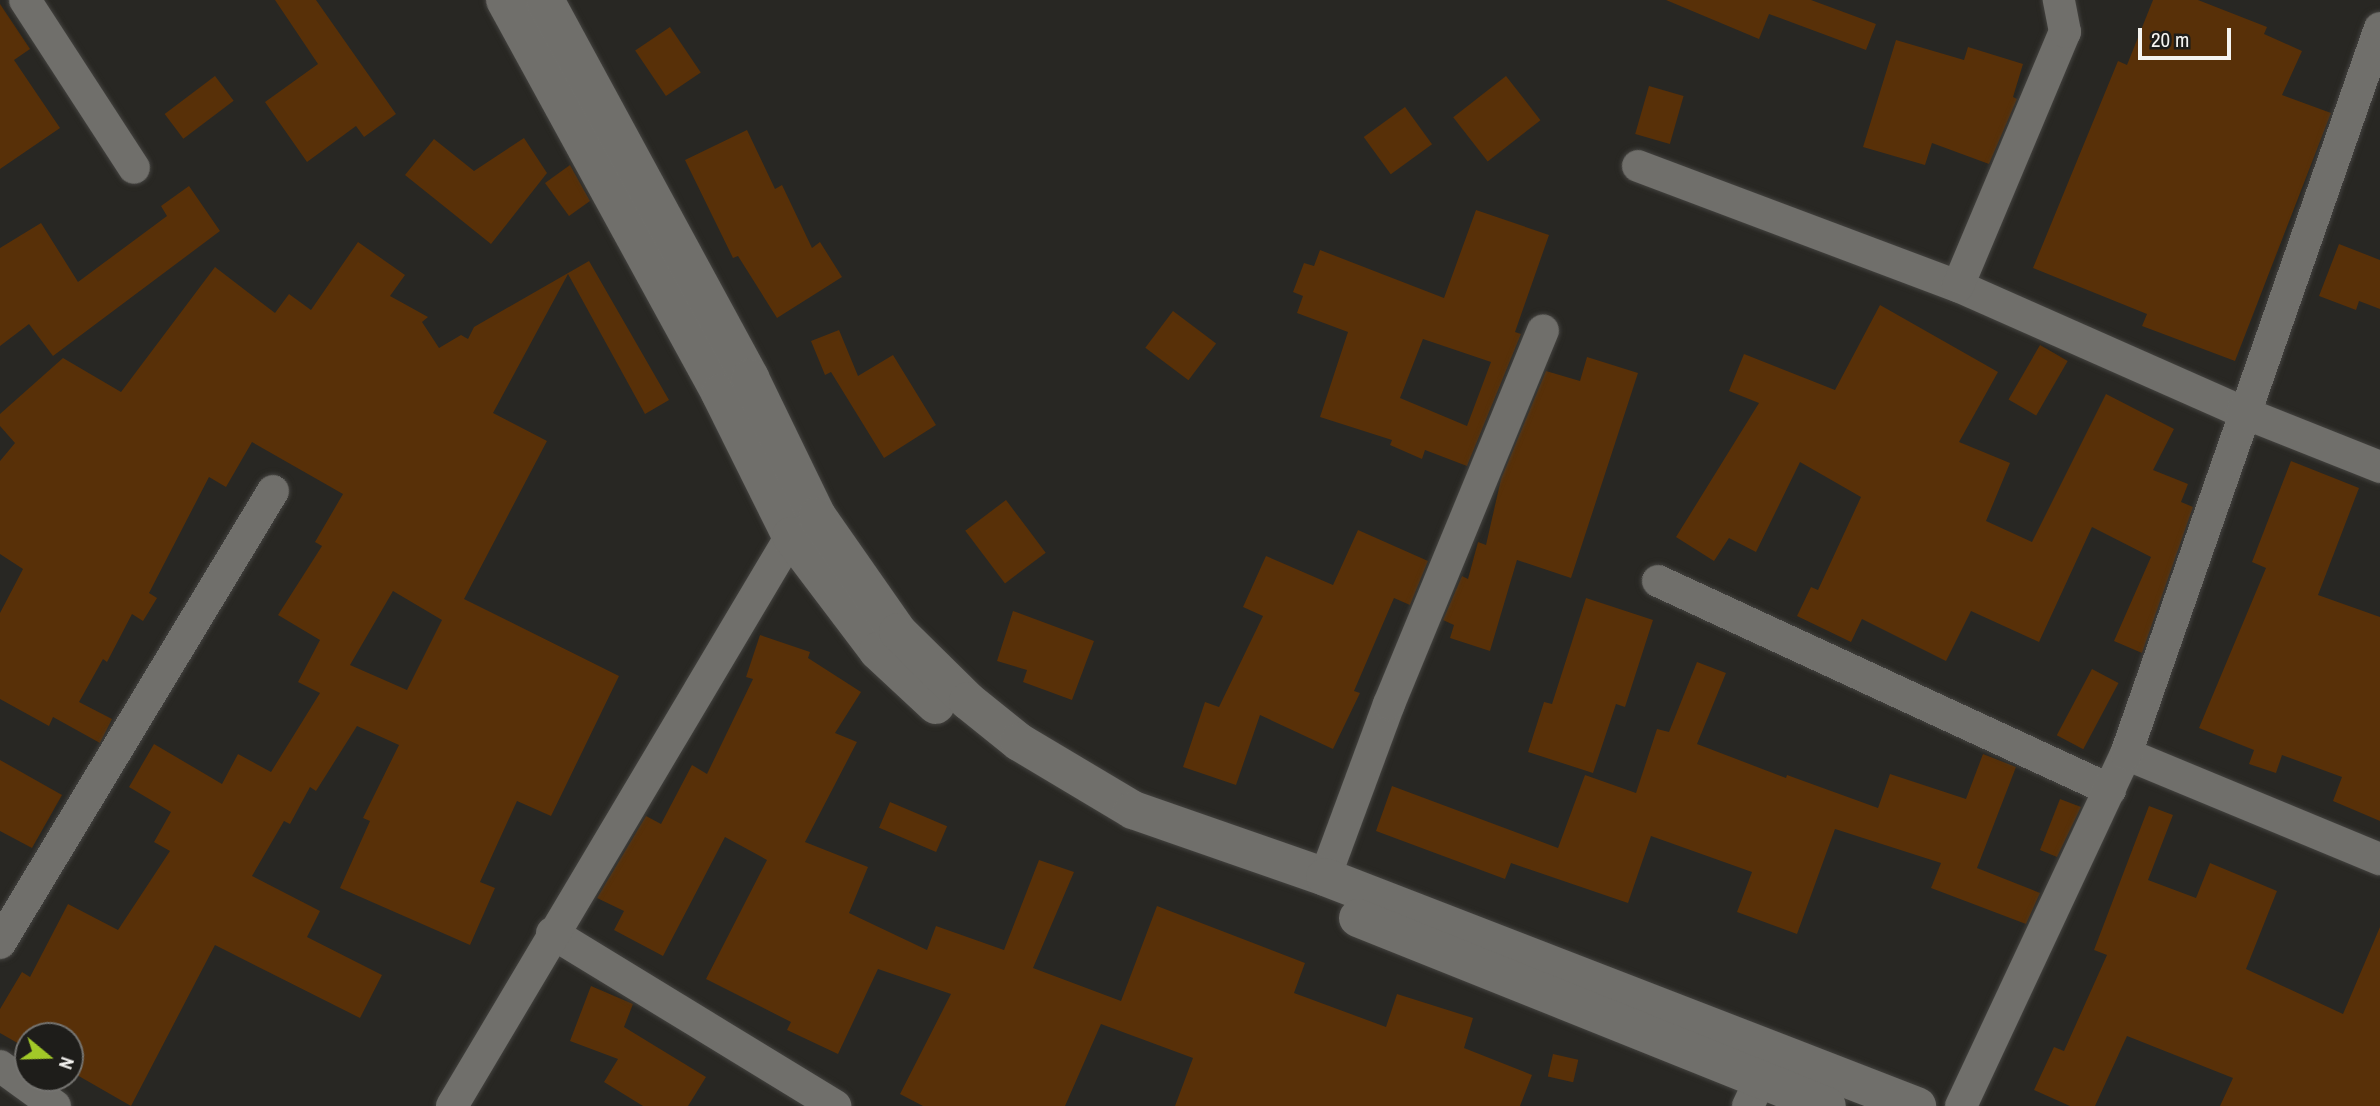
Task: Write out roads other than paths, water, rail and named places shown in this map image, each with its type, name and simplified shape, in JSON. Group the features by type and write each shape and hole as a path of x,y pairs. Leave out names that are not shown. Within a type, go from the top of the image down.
{"street":[{"path":"26,0 134,168"},
{"path":"505,0 707,369 791,536 877,651 958,726 1069,800 1126,830 1754,1093 1827,1106"},
{"path":"545,0 750,378 817,516 898,632 968,701 1018,742 1076,779 1133,810 1325,877 1917,1106"},
{"path":"1958,286 2065,32 2059,0"},
{"path":"1961,1106 2126,754 2242,412 2380,28"},
{"path":"1638,166 1958,286 2242,412 2380,467"},
{"path":"1325,877 1389,704 1543,330"},
{"path":"0,943 273,491"},
{"path":"452,1106 552,933 791,536"},
{"path":"1658,581 2110,790"},
{"path":"2126,754 2380,859"},
{"path":"552,933 835,1106"},
{"path":"0,1066 32,1101"}]}
